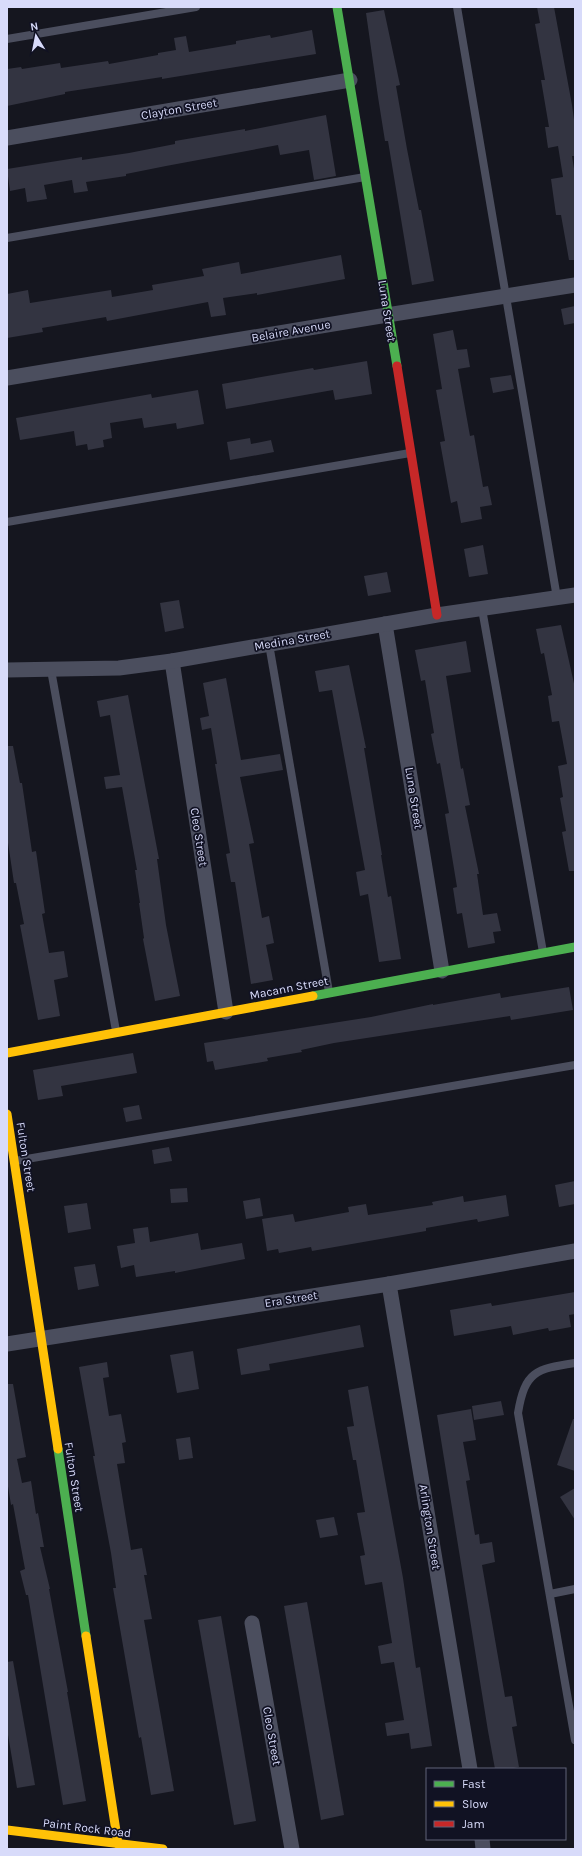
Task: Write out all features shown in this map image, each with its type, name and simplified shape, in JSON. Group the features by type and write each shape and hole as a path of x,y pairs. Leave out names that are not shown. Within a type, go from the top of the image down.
{"street":[{"name":"Luna Street","path":"336,7 350,80 437,615"},
{"name":"Clayton Street","path":"7,138 350,80"},
{"name":"Belaire Avenue","path":"7,378 575,285"},
{"name":"Medina Street","path":"7,670 119,668 172,661 437,615 575,595"},
{"name":"Luna Street","path":"385,624 442,971"},
{"name":"Cleo Street","path":"172,661 226,1012"},
{"name":"Macann Street","path":"7,1053 575,946"},
{"name":"Fulton Street","path":"7,1114 118,1844"},
{"name":"Era Street","path":"7,1344 389,1284 575,1251"},
{"name":"Arlington Street","path":"389,1284 470,1768"},
{"name":"Cleo Street","path":"252,1623 292,1849"},
{"name":"Paint Rock Road","path":"7,1830 163,1849"}],"lane":[{"path":"7,39 196,7"},
{"path":"457,7 557,598"},
{"path":"7,238 365,177"},
{"path":"7,522 410,453"},
{"path":"482,609 543,953"},
{"path":"269,644 330,992"},
{"path":"51,670 116,1032"},
{"path":"14,1161 575,1065"},
{"path":"575,1363 546,1368 531,1376 522,1392 518,1413 575,1740"},
{"path":"550,1594 575,1589"}],"building":[{"path":"537,7 554,7 572,105 575,127 575,156 572,156 575,175 575,260 569,260 561,215 556,215 551,179 563,177 558,146 548,148 545,127 549,127 541,80 545,80 535,24 540,23"},
{"path":"384,10 400,85 396,86 407,149 419,210 421,210 434,281 412,285 388,141 385,141 366,13"},
{"path":"312,30 316,54 162,79 162,77 65,92 65,94 7,106 7,69 21,67 22,69 60,63 61,68 108,61 109,64 158,55 158,53 176,50 174,38 186,36 189,52 236,44 236,41 270,35 271,38"},
{"path":"326,115 336,176 314,180 309,150 280,155 278,145 126,174 126,176 86,182 88,191 74,193 72,180 44,185 47,199 27,202 25,188 10,191 7,169 82,157 82,160 129,153 175,144 175,141 245,129 245,131"},
{"path":"341,255 345,279 257,295 257,293 223,298 226,315 211,317 208,302 107,321 106,317 42,328 43,332 7,338 7,294 28,290 30,303 111,290 112,297 153,290 152,285 204,276 202,269 239,262 241,274"},
{"path":"575,306 575,323 564,325 561,309"},
{"path":"453,330 457,350 467,349 470,367 458,369 470,436 474,435 483,487 488,486 492,505 480,507 482,519 461,523 457,501 451,503 440,442 445,441 436,390 442,389 433,334"},
{"path":"367,361 372,394 335,400 333,390 226,409 222,384 313,368 314,370"},
{"path":"511,375 514,389 493,393 490,378"},
{"path":"198,390 204,424 177,429 176,423 144,428 142,418 110,423 112,438 103,440 104,447 88,450 87,444 76,446 74,431 20,440 16,418 151,394 152,398"},
{"path":"250,438 251,444 271,440 274,452 230,460 227,442"},
{"path":"483,545 488,574 469,577 464,549"},
{"path":"387,572 391,592 368,596 364,576"},
{"path":"179,600 184,628 165,632 160,603"},
{"path":"561,625 575,688 575,871 569,871 562,832 566,831 560,798 563,797 558,766 567,764 559,721 552,722 548,696 552,695 544,653 541,654 536,629"},
{"path":"466,641 471,672 446,676 461,769 463,768 470,805 465,806 479,874 477,874 483,915 497,913 501,931 493,932 495,943 468,948 462,913 457,914 453,888 457,887 445,814 449,813 440,763 437,764 431,734 434,733 425,680 421,681 415,650"},
{"path":"349,665 366,748 364,748 381,855 388,897 391,896 401,959 379,962 368,894 360,896 356,872 365,870 332,690 319,692 315,671"},
{"path":"226,678 241,760 280,754 283,770 240,777 254,843 249,844 262,918 269,916 274,943 266,945 273,980 251,984 235,882 231,882 226,854 230,853 215,764 217,764 211,728 202,730 200,718 209,716 203,683"},
{"path":"128,695 159,859 157,859 166,925 180,996 155,1001 143,939 135,870 137,870 122,787 106,789 104,777 120,775 110,715 100,717 97,701"},
{"path":"7,746 13,746 20,783 22,783 32,852 36,851 45,913 42,914 49,953 64,951 68,977 54,980 60,1016 38,1020 20,925 24,924 16,883 14,883 7,836"},
{"path":"569,987 573,1010 511,1020 510,1016 334,1043 301,1050 302,1052 267,1058 268,1061 215,1070 213,1061 207,1062 204,1043 371,1017 433,1004 500,993 501,998"},
{"path":"133,1053 137,1073 61,1086 63,1096 38,1100 33,1070"},
{"path":"139,1105 142,1119 126,1122 123,1108"},
{"path":"169,1147 172,1161 154,1164 152,1150"},
{"path":"575,1181 575,1204 559,1207 555,1185"},
{"path":"187,1188 188,1202 171,1203 170,1189"},
{"path":"506,1195 509,1216 478,1222 477,1219 426,1228 426,1231 312,1251 311,1247 279,1253 278,1249 267,1251 262,1219 293,1214 295,1222 349,1212 348,1207 366,1204 368,1215 433,1205 432,1202 463,1196 464,1202"},
{"path":"260,1198 263,1216 246,1219 243,1201"},
{"path":"87,1203 91,1229 68,1233 64,1206"},
{"path":"148,1227 150,1242 198,1233 201,1250 242,1243 245,1259 175,1273 175,1271 136,1277 134,1265 121,1268 117,1246 135,1243 133,1229"},
{"path":"95,1264 99,1286 78,1290 74,1267"},
{"path":"575,1292 575,1314 569,1315 571,1327 549,1331 548,1328 513,1335 511,1326 454,1336 450,1310 491,1303 492,1306"},
{"path":"360,1325 364,1347 269,1364 270,1370 241,1375 237,1349"},
{"path":"193,1351 199,1389 177,1393 170,1355"},
{"path":"107,1362 109,1377 103,1378 109,1416 121,1414 126,1442 122,1443 125,1463 117,1464 131,1550 142,1548 147,1575 144,1575 152,1619 144,1620 174,1791 151,1795 141,1737 139,1738 113,1588 116,1588 111,1553 93,1456 95,1456 79,1367"},
{"path":"7,1384 13,1384 26,1457 17,1459 22,1483 31,1481 36,1514 38,1513 44,1547 40,1547 50,1589 86,1801 63,1805 28,1595 26,1595 20,1571 25,1569 7,1480"},
{"path":"368,1386 403,1578 416,1668 420,1667 432,1746 411,1749 409,1733 387,1736 385,1723 404,1720 394,1662 381,1664 378,1646 392,1643 382,1582 365,1585 360,1556 365,1555 357,1513 365,1512 356,1460 353,1460 347,1427 354,1426 348,1390"},
{"path":"501,1401 504,1415 474,1420 472,1406"},
{"path":"471,1409 476,1440 463,1442 470,1480 466,1481 475,1535 479,1534 480,1544 492,1542 495,1562 482,1565 505,1697 512,1696 517,1726 512,1727 519,1767 495,1768 437,1415"},
{"path":"573,1419 575,1419 575,1471 557,1465"},
{"path":"190,1437 193,1458 179,1460 176,1439"},
{"path":"575,1488 575,1520 560,1497"},
{"path":"334,1517 338,1535 320,1538 316,1520"},
{"path":"307,1602 344,1815 321,1820 284,1606"},
{"path":"221,1616 256,1821 234,1825 198,1620"},
{"path":"13,1661 35,1785 17,1788 7,1729 7,1662"}],"traffic: fast":[{"path":"337,7 397,366"},
{"path":"313,996 575,947"},
{"path":"58,1449 86,1636"}],"traffic: slow":[{"path":"7,1053 313,996"},
{"path":"7,1114 58,1449"},
{"path":"86,1636 118,1844"},
{"path":"7,1830 163,1849"}],"traffic: jam":[{"path":"397,366 437,615"}]}
